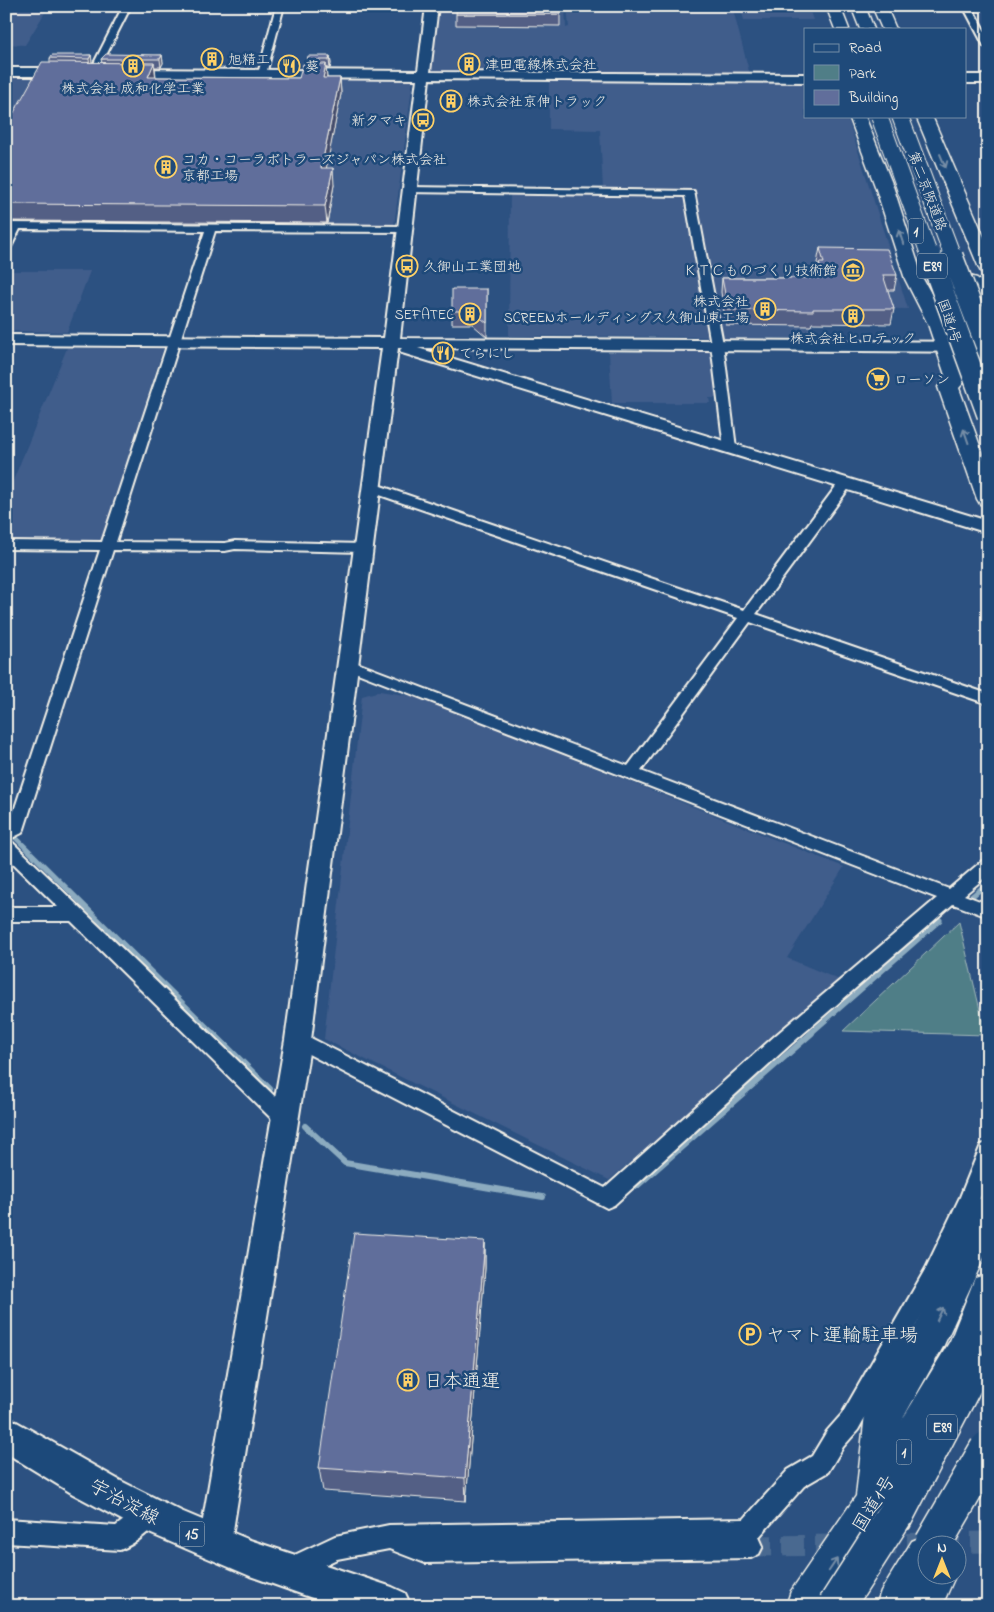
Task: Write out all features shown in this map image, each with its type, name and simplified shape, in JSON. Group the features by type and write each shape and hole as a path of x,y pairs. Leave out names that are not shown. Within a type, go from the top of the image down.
{"highway":[{"path":"822,6 829,28"},
{"path":"833,6 842,28"},
{"path":"840,6 848,28"},
{"path":"860,6 868,28"},
{"path":"880,6 889,28"},
{"path":"858,118 884,186 914,279 925,303 952,346 957,379 982,413"},
{"name":"国道1号","path":"873,118 939,289 952,346 982,413 988,444"},
{"name":"第二京阪道路","path":"880,118 982,413"},
{"name":"第二京阪道路","path":"901,118 988,348"},
{"name":"国道1号","path":"906,118 988,327"},
{"path":"925,118 988,268"},
{"path":"970,282 988,299"},
{"path":"925,303 939,289"},
{"path":"957,379 948,387 988,499"},
{"path":"873,1505 884,1414 930,1335 988,1212"},
{"name":"国道1号","path":"806,1606 873,1505 964,1351 979,1338 988,1290"},
{"name":"E89","path":"836,1606 895,1514 979,1338"},
{"path":"939,1534 988,1449"},
{"path":"957,1534 988,1475"},
{"path":"896,1606 916,1572"},
{"path":"920,1606 931,1584"}],"main road":[{"name":"宇治淀線","path":"6,1433 43,1456 150,1514 215,1543 286,1571 392,1606"}],"street":[{"path":"103,73 127,6"},
{"path":"262,74 280,6"},
{"path":"215,1543 298,1040 370,488 391,343 403,229 432,6"},
{"path":"967,6 988,46"},
{"path":"6,72 804,78"},
{"path":"966,79 988,79"},
{"path":"409,190 690,193 714,339 717,344 730,448"},
{"path":"6,246 11,226 403,229"},
{"path":"6,835 16,829 211,228"},
{"path":"6,340 717,344 988,348"},
{"path":"391,343 988,527"},
{"path":"631,773 845,484"},
{"path":"370,488 988,699"},
{"path":"6,545 225,547 235,545 362,548"},
{"path":"347,664 988,911"},
{"path":"6,846 285,1119"},
{"path":"298,1040 607,1198 784,1039 988,865"},
{"path":"6,914 76,914"},
{"path":"286,1571 335,1548 389,1537 749,1531 796,1478 820,1464 835,1439 850,1422 933,1275 970,1198 988,1151"},
{"path":"917,1358 933,1349 957,1348 979,1338"},
{"path":"850,1422 864,1413 888,1408"},
{"path":"6,1531 120,1538 150,1514"},
{"path":"389,1537 425,1551 751,1546"}],"shaded area":[{"path":"6,6 49,6 25,45 6,44"},
{"name":"津田電線株式会社","path":"439,6 565,6 566,28 569,27 567,6 732,6 750,75 434,72 432,70"},
{"path":"740,6 808,6 813,20 744,20"},
{"name":"コカ・コーラボトラーズジャパン株式会社 京都工場","path":"6,77 413,79 394,226 6,224"},
{"path":"549,79 804,81 804,118 848,118 908,309 809,308 804,292 816,338 719,338 696,191 603,190 600,130 549,129"},
{"path":"510,193 687,193 711,337 509,336"},
{"path":"6,271 90,271 67,332 6,331"},
{"path":"67,348 163,349 101,541 6,540 6,498"},
{"path":"609,352 710,352 718,398 709,398 710,403 612,403"},
{"path":"380,691 417,697 844,867 787,958 842,981 609,1180 324,1039 362,696"}],"green space":[{"path":"959,922 986,1035 843,1031"}],"building":[{"path":"457,6 560,6 560,14 456,14"},
{"path":"106,54 162,55 160,59 101,59"},
{"path":"52,55 91,55 89,59 50,58"},
{"path":"308,56 330,56 329,60 307,60"},
{"name":"コカ・コーラボトラーズジャパン株式会社 京都工場","path":"42,62 154,63 148,77 299,78 303,64 326,64 323,78 340,78 321,168 333,168 325,206 6,204 6,127"},
{"path":"820,248 887,249 897,275 883,275 894,309 813,309 813,311 728,310 722,278 824,278 819,263 824,263"},
{"path":"452,289 487,289 487,323 472,311 452,311"},
{"name":"日本通運","path":"354,1233 485,1241 465,1478 319,1468"}],"waterway":[{"path":"11,833 214,1034"},
{"path":"971,897 988,883"},
{"path":"810,1034 940,920"},
{"path":"213,1033 270,1089"},
{"path":"637,1186 812,1033"},
{"path":"305,1126 345,1163 543,1197"}],"tunnel":[{"path":"875,1544 988,1542"},
{"path":"751,1546 843,1545"}],"place":[{"name":"旭精工","path":"212,59"},
{"name":"津田電線株式会社","path":"469,64"},
{"name":"株式会社 成和化学工業","path":"133,66"},
{"name":"葵","path":"289,66"},
{"name":"株式会社京伸トラック","path":"451,101"},
{"name":"新タマキ","path":"423,120"},
{"name":"コカ・コーラボトラーズジャパン株式会社 京都工場","path":"166,167"},
{"name":"久御山工業団地","path":"407,266"},
{"name":"ＫＴＣものづくり技術館","path":"853,270"},
{"name":"株式会社 SCREENホールディングス久御山東工場","path":"765,309"},
{"name":"SEFATEC","path":"470,314"},
{"name":"株式会社ヒロテック","path":"853,316"},
{"name":"てらにし","path":"443,353"},
{"name":"ローソン","path":"878,379"},
{"name":"ヤマト運輸駐車場","path":"750,1334"},
{"name":"日本通運","path":"408,1380"}]}
